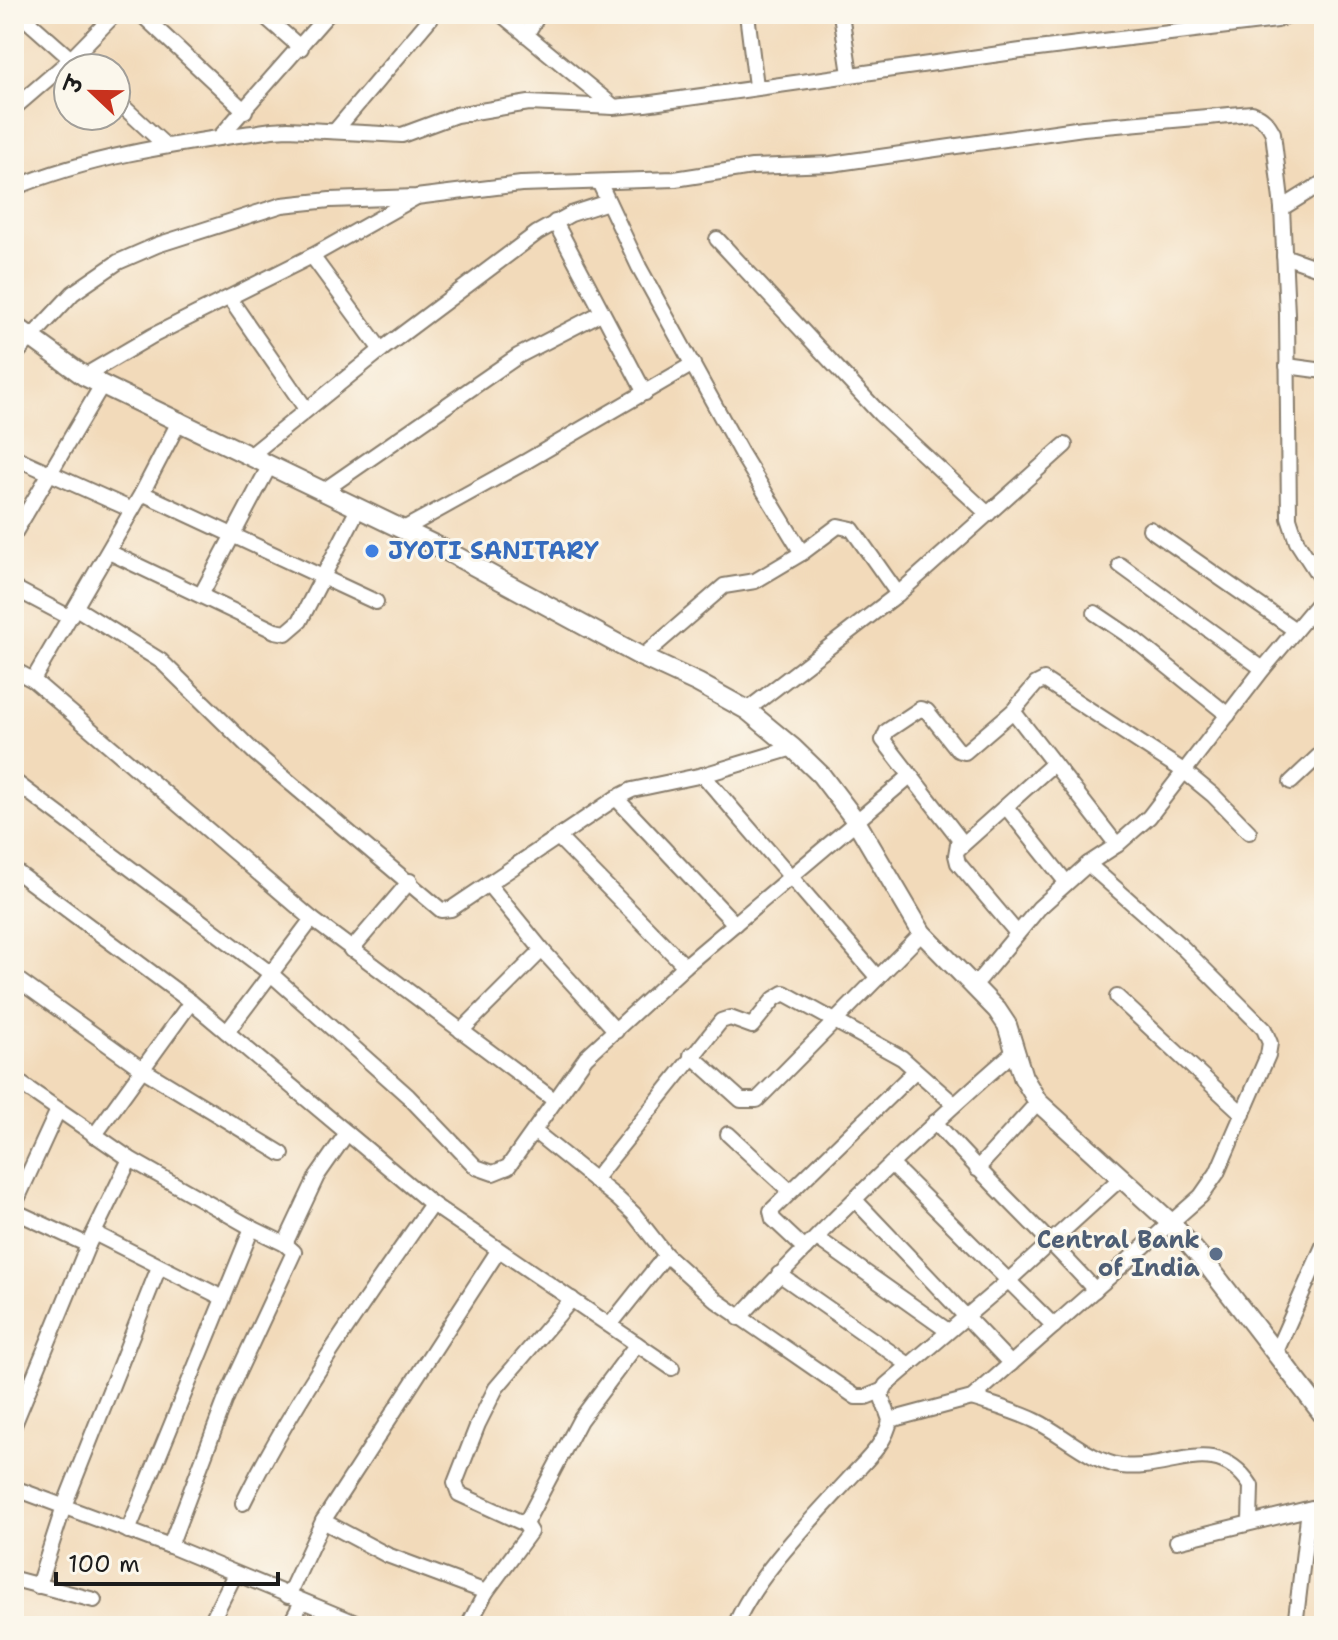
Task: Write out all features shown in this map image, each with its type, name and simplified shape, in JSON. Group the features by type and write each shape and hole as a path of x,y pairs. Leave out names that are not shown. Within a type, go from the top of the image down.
{"street":[{"path":"20,14 63,52"},
{"path":"85,52 115,14"},
{"path":"141,14 245,111"},
{"path":"262,14 301,48"},
{"path":"219,138 328,14"},
{"path":"335,131 434,14"},
{"path":"501,14 613,107"},
{"path":"526,35 539,14"},
{"path":"747,14 756,86"},
{"path":"841,14 850,74"},
{"path":"14,188 64,170 166,146 219,138 288,129 402,135 456,115 529,103 613,107 1277,20 1287,15"},
{"path":"14,108 52,81"},
{"path":"14,356 84,283 118,262 157,245 292,204 416,197 498,186 675,179 752,167 831,164 1083,128 1252,113 1269,124 1273,133 1282,208 1289,518 1297,542 1324,584"},
{"path":"132,115 166,146"},
{"path":"599,182 639,267 741,453 802,553"},
{"path":"1282,208 1324,182"},
{"path":"84,376 152,336 312,256 416,197"},
{"path":"251,455 381,350 537,233 555,222 608,202"},
{"path":"555,222 645,393"},
{"path":"717,239 880,414 988,514"},
{"path":"312,256 381,350"},
{"path":"1284,256 1324,270"},
{"path":"230,299 306,409"},
{"path":"323,491 518,356 601,313"},
{"path":"14,325 84,376 359,507 642,657 698,683 747,710 793,748 821,775 856,821 922,933 1004,1019 1023,1077 1038,1102 1171,1223 1209,1267 1324,1416"},
{"path":"402,530 693,364"},
{"path":"1287,366 1324,371"},
{"path":"14,534 102,385"},
{"path":"33,680 109,552 180,420"},
{"path":"747,710 898,594 1065,445"},
{"path":"14,457 132,510"},
{"path":"201,595 270,465"},
{"path":"142,493 376,602"},
{"path":"109,552 275,631 286,633 300,621 325,578 359,507"},
{"path":"642,657 724,586 755,581 802,553 833,528 848,526 898,594"},
{"path":"1150,529 1295,630"},
{"path":"1120,565 1263,669"},
{"path":"14,588 72,612 161,661 256,754 441,910 447,910 489,885 632,790 703,775 793,748"},
{"path":"974,986 1017,933 1066,882 1149,817 1263,669 1324,596"},
{"path":"1095,613 1135,640 1228,715"},
{"path":"14,670 33,680 312,919 554,1100"},
{"path":"1017,933 958,863 956,855 960,841 955,831 883,740 887,731 917,711 927,711 958,750 965,752 1013,711 1036,684 1044,680 1185,772 1249,832"},
{"path":"1013,711 1117,845"},
{"path":"1291,782 1324,751"},
{"path":"958,849 1053,764"},
{"path":"703,775 878,978"},
{"path":"14,781 270,973 408,1096 476,1167 493,1173 508,1167 586,1057 685,966 910,776"},
{"path":"616,798 735,924"},
{"path":"1007,808 1066,882"},
{"path":"558,837 685,966"},
{"path":"890,1420 972,1398 1171,1223 1212,1183 1268,1055 1268,1034 1183,948 1088,864"},
{"path":"14,870 191,1002 432,1204 672,1368"},
{"path":"351,950 410,881"},
{"path":"489,885 542,950 616,1031"},
{"path":"227,1032 312,919"},
{"path":"691,1055 737,1098 753,1102 922,933"},
{"path":"461,1031 542,950"},
{"path":"14,977 142,1069 282,1154"},
{"path":"594,1180 721,1021 730,1018 752,1026 774,999 784,993 894,1052 954,1104"},
{"path":"1117,997 1243,1114"},
{"path":"94,1136 191,1002"},
{"path":"739,1318 779,1274 891,1164 1015,1051"},
{"path":"805,1249 770,1215 790,1191 915,1071"},
{"path":"14,1079 130,1159 293,1250 293,1256 227,1396 170,1546"},
{"path":"977,1169 1038,1102"},
{"path":"58,1110 14,1208 159,1267 223,1298"},
{"path":"935,1122 1095,1290"},
{"path":"534,1131 634,1214 666,1255 739,1318 856,1397 881,1391 1121,1178"},
{"path":"285,1244 317,1176 347,1133"},
{"path":"728,1134 790,1191"},
{"path":"14,1425 91,1239 130,1159"},
{"path":"891,1164 1054,1326"},
{"path":"855,1200 1011,1364"},
{"path":"243,1503 320,1365 432,1204"},
{"path":"128,1531 252,1228"},
{"path":"817,1238 948,1331"},
{"path":"1275,1354 1324,1244"},
{"path":"289,1626 295,1599 323,1521 498,1251"},
{"path":"610,1325 666,1255"},
{"path":"38,1586 64,1506 159,1267"},
{"path":"779,1274 909,1365"},
{"path":"468,1626 486,1592 530,1532 525,1524 459,1494 455,1483 496,1388 572,1299"},
{"path":"525,1524 580,1420 637,1344"},
{"path":"735,1626 747,1600 803,1530 879,1445 890,1420 881,1391"},
{"path":"972,1398 1036,1421 1098,1458 1121,1466 1210,1456 1228,1463 1251,1486 1250,1522"},
{"path":"14,1488 170,1546 363,1626"},
{"path":"1177,1541 1324,1505"},
{"path":"1295,1626 1309,1509"},
{"path":"323,1521 387,1555 486,1592"},
{"path":"209,1626 235,1574"},
{"path":"14,1579 94,1600"}],"place":[{"name":"JYOTI SANITARY","path":"372,551"},
{"name":"Central Bank of India","path":"1216,1254"}]}
